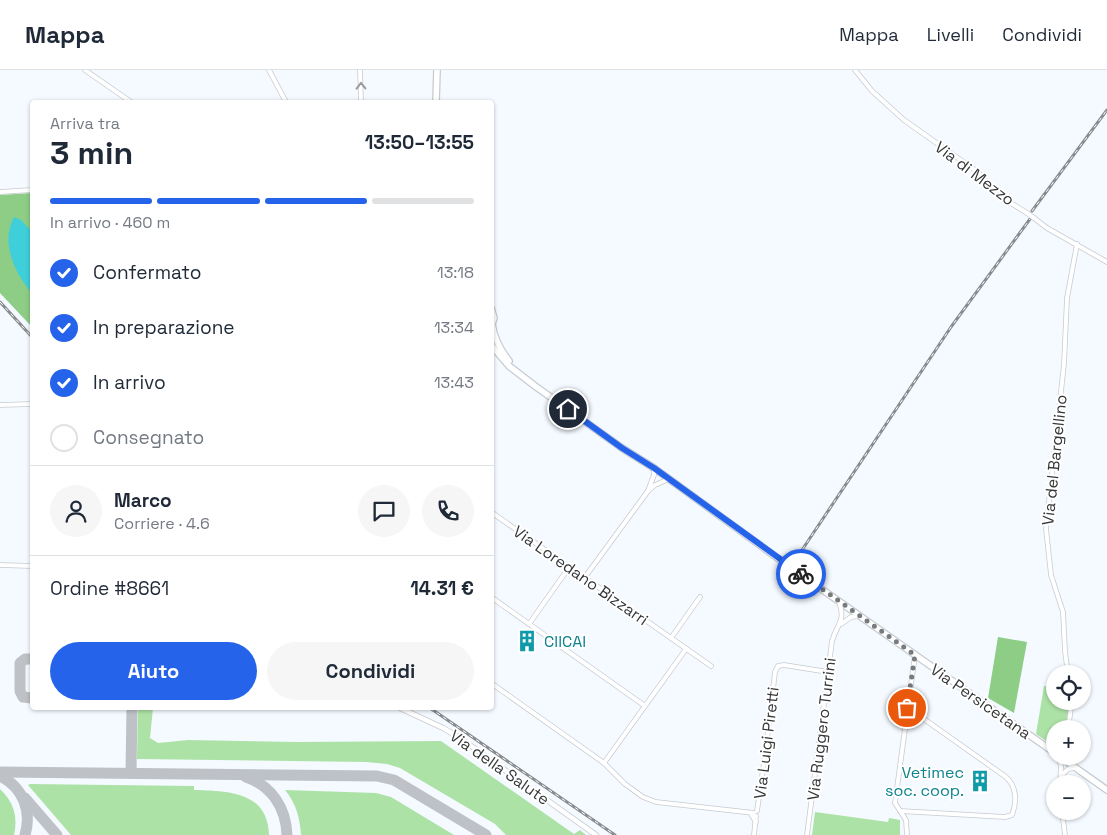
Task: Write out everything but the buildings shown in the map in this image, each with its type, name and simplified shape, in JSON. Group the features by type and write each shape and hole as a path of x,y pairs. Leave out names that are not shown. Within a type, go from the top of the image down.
{"main road":[{"path":"436,100 437,70"},
{"name":"Via Persicetana","path":"494,333 499,345 516,371"},
{"name":"Via Persicetana","path":"494,350 516,371 622,448 654,468 839,602 1046,747"},
{"path":"1072,765 1107,790"}],"street":[{"path":"85,70 128,100"},
{"path":"269,70 285,100"},
{"path":"360,70 361,100"},
{"name":"Via di Mezzo","path":"855,70 872,91 904,120 979,173 998,195 1027,212 1047,228 1107,262"},
{"path":"0,192 30,190"},
{"name":"Via del Bargellino","path":"1066,665 1064,651 1063,612 1051,576 1046,530 1064,364 1067,298 1077,244"},
{"path":"0,405 30,404"},
{"path":"648,491 654,475 654,468"},
{"path":"585,577 648,491 655,485 669,479"},
{"name":"Via Loredano Bizzarri","path":"494,514 711,666"},
{"path":"0,565 30,566"},
{"path":"529,624 570,566"},
{"path":"671,638 700,597"},
{"path":"494,599 645,706"},
{"name":"Via Ruggero Turrini","path":"807,835 832,641 840,626 842,612 839,602"},
{"path":"840,626 851,617 859,616"},
{"path":"604,763 686,649"},
{"path":"907,835 906,820 896,803 915,655"},
{"name":"Via Luigi Piretti","path":"754,835 755,812 765,756 775,672 778,666 784,665 828,672"},
{"path":"494,685 604,763 624,784 650,801 755,812 756,822"},
{"path":"900,811 1005,817 1012,815 1015,799 1013,786 1006,777 907,708"},
{"name":"Via della Salute","path":"404,710 456,736 596,835"},
{"path":"1062,775 1064,771 1076,768"},
{"path":"1063,820 1065,835"}],"green space":[{"path":"30,193 30,325 0,293 0,195"},
{"path":"998,637 1027,642 1014,713 988,698"},
{"path":"1044,686 1046,686 1046,710 1069,710 1067,720 1046,720 1046,741 1036,734"},
{"path":"138,710 153,710 150,738 158,743 188,740 297,742 441,741 574,834 580,830 586,835 506,835 495,824 400,768 387,764 366,762 137,759"},
{"path":"28,785 194,786 194,790 232,793 244,796 262,810 267,820 269,835 71,835"},
{"path":"0,789 9,799 14,810 14,835 0,835"},
{"path":"285,790 376,793 391,797 454,835 301,835 297,811"},
{"path":"815,812 888,822 889,818 900,820 900,835 812,835"}],"water":[{"path":"14,217 21,220 30,230 30,290 20,277 11,258 9,247 10,227"}],"taxiway":[{"path":"30,659 25,659 20,663 20,691 23,697 30,698"},
{"path":"131,773 132,710"},
{"path":"0,772 377,776 394,780 486,835"},
{"path":"0,776 15,786 24,801 27,817 25,835"},
{"path":"246,777 263,786 276,799 284,816 287,835"},
{"path":"25,798 57,835"}],"railway":[{"path":"1032,211 1107,110"},
{"path":"798,556 951,327 1030,219"},
{"path":"0,302 30,335"},
{"path":"433,710 615,835"}],"way so far":[{"path":"801,574 915,655 907,708"}],"place":[{"name":"CIICAI","path":"527,641"},
{"name":"Vetimec soc. coop.","path":"980,781"}],"route":[{"path":"568,409 622,448 654,468 801,574"}]}
